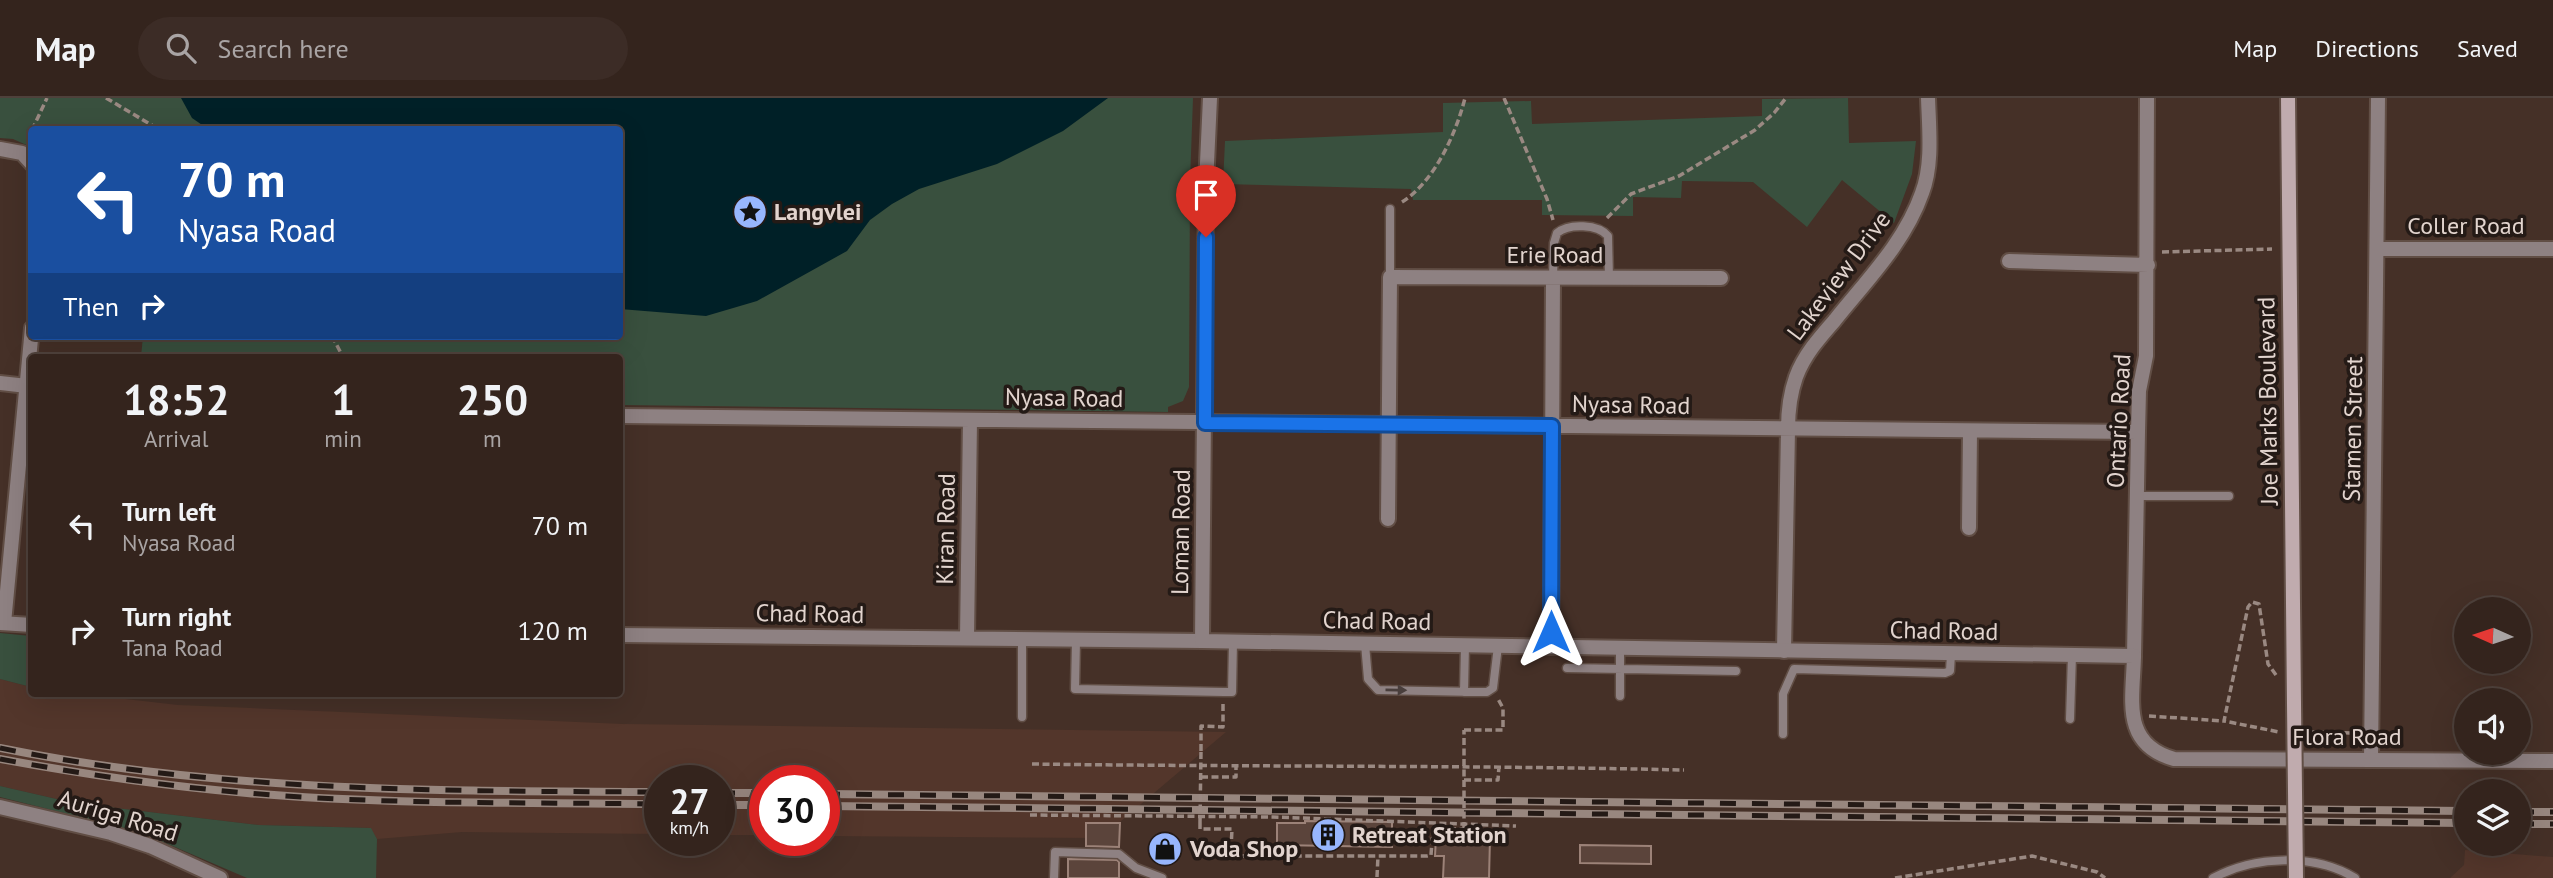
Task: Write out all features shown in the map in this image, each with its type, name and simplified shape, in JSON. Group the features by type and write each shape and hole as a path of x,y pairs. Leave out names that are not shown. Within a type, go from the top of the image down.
{"main road":[{"name":"Joe Marks Boulevard","path":"2288,98 2296,878"}],"street":[{"name":"Loman Road","path":"1202,641 1206,185 1210,98"},
{"name":"Lakeview Drive","path":"1784,651 1791,392 1803,361 1904,232 1923,191 1929,141 1928,98"},
{"name":"Ontario Road","path":"2144,745 2136,730 2133,715 2139,391 2146,356 2147,98"},
{"name":"Stamen Street","path":"2371,760 2378,98"},
{"path":"0,149 22,153 28,160"},
{"name":"Coller Road","path":"2378,249 2553,249"},
{"path":"2009,261 2148,258"},
{"path":"1388,519 1390,277"},
{"name":"Erie Road","path":"1390,277 1721,278"},
{"path":"1551,647 1553,278"},
{"path":"28,374 2,623 28,625"},
{"path":"0,383 27,386"},
{"name":"Nyasa Road","path":"623,416 2138,432"},
{"name":"Kiran Road","path":"967,638 970,420"},
{"path":"1969,528 1970,431"},
{"name":"Chad Road","path":"623,635 2134,656"},
{"name":"Flora Road","path":"2144,745 2155,754 2174,759 2553,761"},
{"name":"Auriga Road","path":"0,807 111,833 150,846 220,878"}],"lane":[{"path":"1390,209 1390,277"},
{"path":"1553,278 1554,243 1557,233 1561,229 1599,228 1608,236 1609,278"},
{"path":"2137,496 2229,496"},
{"path":"1022,717 1023,639"},
{"path":"1076,640 1075,689 1224,692 1232,692 1233,642"},
{"path":"1365,644 1368,679 1378,690 1464,692 1492,691 1498,646"},
{"path":"1464,692 1465,645"},
{"path":"1620,648 1620,696"},
{"path":"1783,734 1783,694 1794,669 1945,673 1950,671 1951,654"},
{"path":"2070,719 2071,655"},
{"path":"1567,668 1737,671"},
{"path":"1054,878 1055,852 1119,854 1136,868 1162,878"},
{"path":"2213,878 2234,869 2266,861 2307,862 2332,866 2355,878"}],"path":[{"path":"34,126 47,98"},
{"path":"106,98 153,126"},
{"path":"1390,209 1416,191 1432,171 1450,138 1465,98"},
{"path":"1504,98 1547,199 1552,218 1561,229"},
{"path":"1599,228 1627,196 1679,176 1737,141 1765,121 1786,98"},
{"path":"2148,258 2272,249"},
{"path":"2224,721 2248,607 2252,602 2259,604 2268,664 2276,675"},
{"path":"1224,692 1223,727 1201,726 1200,829 1232,829 1231,849 1237,856 1427,856 1431,855 1433,850 1433,829 1464,829 1464,730 1503,730 1503,708 1492,691"},
{"path":"2145,716 2224,721 2273,732 2286,732"},
{"path":"2300,732 2355,733"},
{"path":"1032,764 1236,767 1499,766 1685,771"},
{"path":"1464,780 1498,780 1499,766"},
{"path":"1201,777 1236,777 1236,767"},
{"path":"1030,815 1273,817 1516,827"},
{"path":"1377,877 1378,856"},
{"path":"1895,878 2032,856 2097,872 2105,878"}],"shaded area":[{"path":"0,679 28,686 28,697 108,697 178,705 623,724 1226,732 1101,838 840,836 840,765 749,765 749,835 735,835 735,765 644,765 644,834 462,832 377,839 370,828 259,825 74,803 0,786"},
{"path":"2465,856 2553,857 2553,878 2450,878 2464,865"}],"green space":[{"path":"0,98 1193,98 1189,387 1183,401 1168,407 1168,412 623,405 623,354 141,354 143,340 623,340 623,126 28,126 28,146 13,139 0,138"},
{"path":"1848,98 1849,143 1916,141 1912,174 1894,223 1842,180 1807,227 1753,182 1682,181 1681,198 1633,197 1633,216 1542,215 1542,200 1413,200 1411,189 1223,184 1225,141 1443,132 1443,103 1531,101 1532,124 1762,116 1762,99"},
{"path":"0,633 28,636 28,686 0,679"},
{"path":"0,786 74,803 259,825 371,828 377,839 376,878 247,878 140,832 0,797"}],"water":[{"name":"Langvlei","path":"181,98 1108,98 1063,131 997,164 919,189 892,204 870,220 847,251 757,301 706,316 623,309 623,126 204,126 192,118"}],"building":[{"name":"Retreat Station","path":"1392,822 1392,847 1277,845 1277,823"},
{"path":"1086,823 1120,823 1119,847 1086,846"},
{"path":"1436,837 1490,838 1489,878 1443,878 1444,856 1435,856"},
{"path":"1580,845 1651,846 1651,864 1580,863"},
{"path":"1068,859 1117,860 1119,878 1068,878"}],"railway":[{"path":"0,748 82,762 246,781 412,789 644,792"},
{"path":"0,759 154,783 298,797 644,804"},
{"path":"735,793 749,793"},
{"path":"840,794 2454,811"},
{"path":"735,805 749,805"},
{"path":"840,806 2454,823"},
{"path":"2531,812 2553,812"},
{"path":"2531,824 2553,824"}],"place":[{"name":"Langvlei","path":"750,212"},
{"name":"Retreat Station","path":"1328,835"},
{"name":"Voda Shop","path":"1165,849"}],"route":[{"path":"1206,237 1205,423 1552,426 1551,632"}]}
